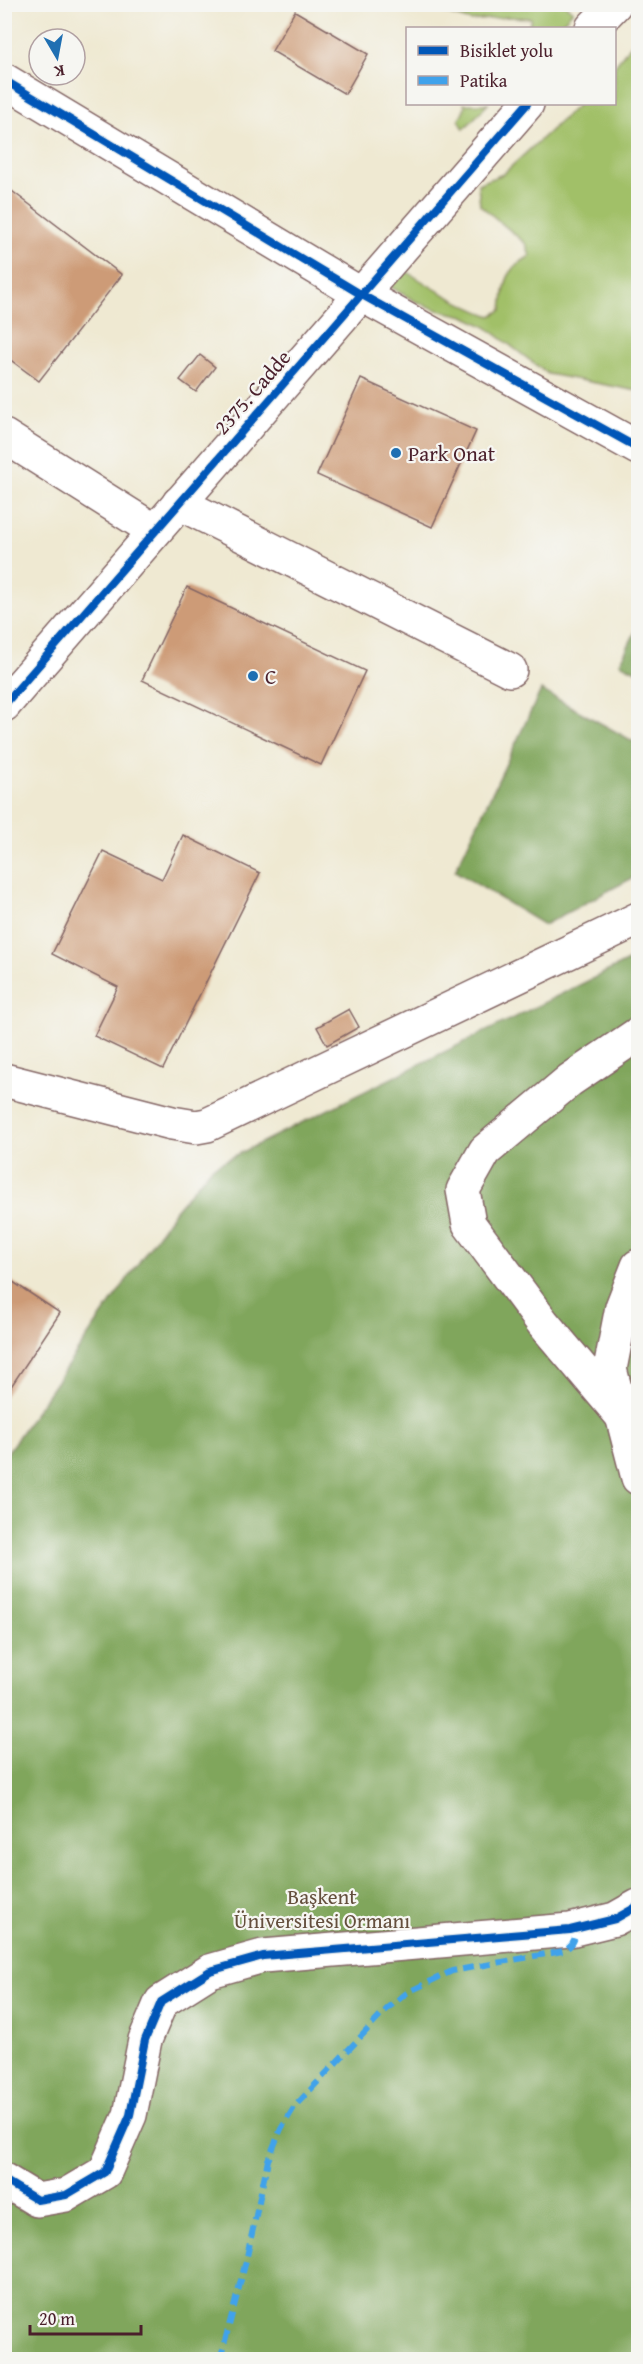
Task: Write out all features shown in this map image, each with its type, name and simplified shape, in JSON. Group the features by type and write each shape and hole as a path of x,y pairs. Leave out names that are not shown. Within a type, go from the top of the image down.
{"street":[{"path":"593,27 615,4"},
{"path":"4,80 362,295 639,448"},
{"name":"2375. Cadde","path":"4,705 526,105"},
{"path":"4,436 155,531"},
{"path":"179,503 510,670"},
{"path":"4,1080 172,1123 196,1127 207,1125 639,919"},
{"path":"621,1415 543,1323 469,1224 463,1190 485,1151 570,1080 639,1034"},
{"path":"639,1266 622,1307 610,1369 639,1478"},
{"path":"4,2180 37,2200 66,2195 105,2172 130,2115 144,2040 161,2002 210,1971 263,1956 570,1930 615,1919 639,1906"}],"green space":[{"path":"564,4 573,11 558,27 528,27 531,18 507,17 471,21 439,11 434,5"},
{"path":"638,30 638,391 548,374 486,327 464,316 438,310 415,301 382,282 397,265 419,280 478,311 491,316 502,310 507,278 515,267 530,256 526,244 480,205 478,184 503,174 578,105 616,105 616,64 637,37"},
{"path":"464,105 487,105 464,129 459,120"},
{"path":"638,626 638,672 620,663"},
{"path":"541,690 638,744 638,875 544,925 455,871"},
{"name":"Başkent Üniversitesi Ormanı","path":"638,956 638,2359 5,2360 5,1456 175,1210 212,1167"}],"building":[{"path":"295,11 368,54 345,94 272,51"},
{"path":"4,185 122,275 39,381 4,355"},
{"path":"200,355 215,367 196,392 180,380"},
{"name":"Park Onat","path":"361,379 476,431 432,527 317,475"},
{"name":"C","path":"187,587 365,671 321,765 142,680"},
{"path":"183,835 260,873 163,1069 94,1036 118,987 52,954 103,851 162,879"},
{"path":"349,1009 359,1027 327,1045 317,1027"},
{"path":"4,1276 60,1313 4,1397"}],"marked path":[{"path":"220,2360 246,2261 268,2160 281,2129 295,2106 388,2008 408,1992 452,1971 563,1951 573,1942 576,1929"}],"cycle path":[{"path":"4,80 362,295 638,448"},
{"path":"4,705 526,105"},
{"path":"4,2180 37,2200 66,2195 105,2172 130,2115 145,2040 161,2002 210,1971 263,1956 570,1930 615,1919 638,1906"}],"place":[{"name":"Park Onat","path":"396,453"},
{"name":"C","path":"253,676"}]}
